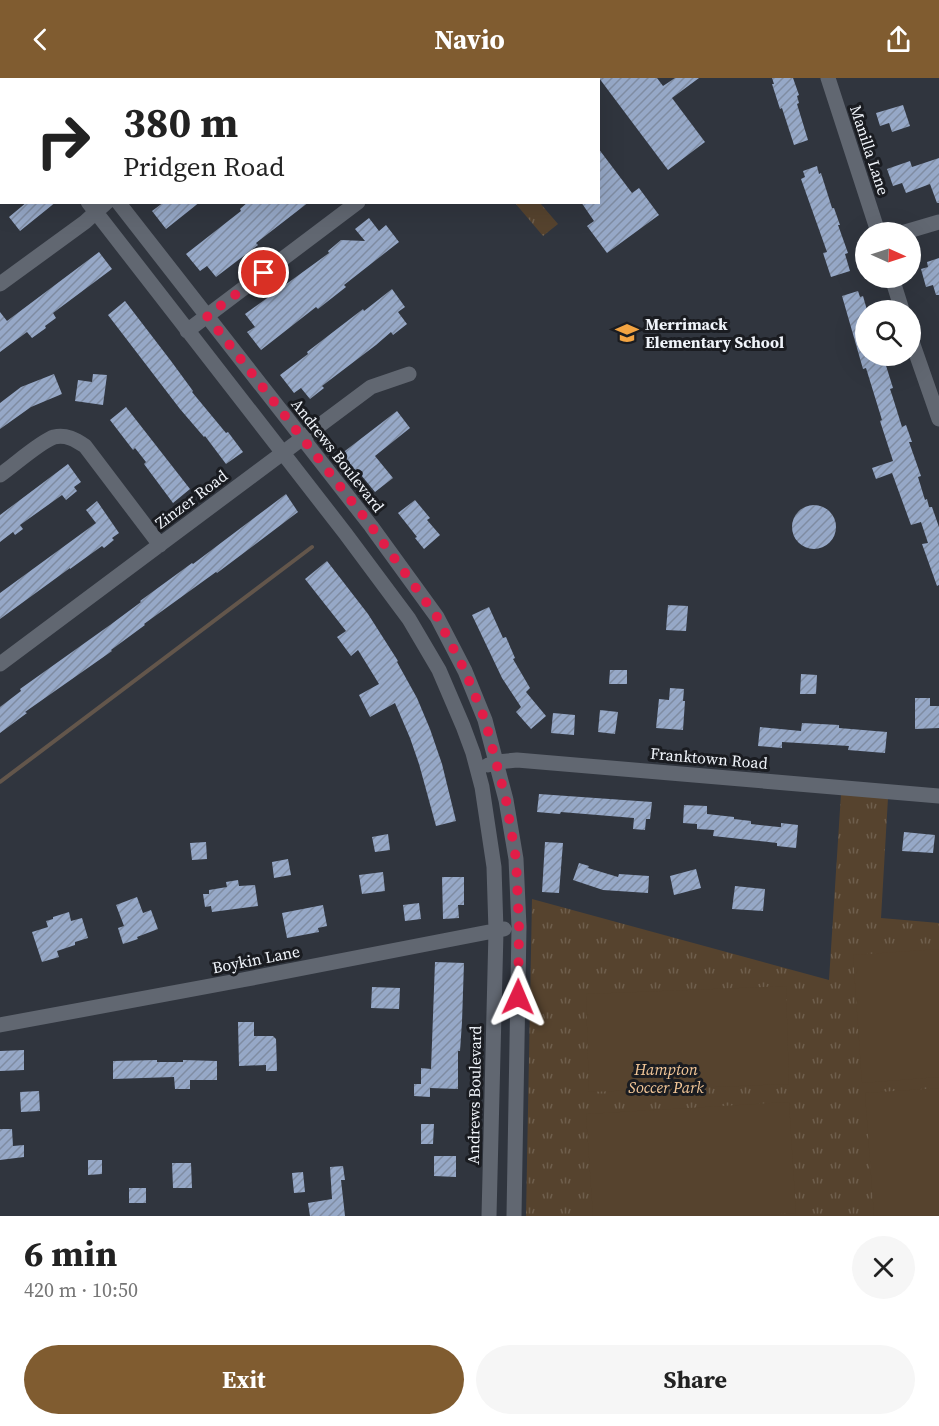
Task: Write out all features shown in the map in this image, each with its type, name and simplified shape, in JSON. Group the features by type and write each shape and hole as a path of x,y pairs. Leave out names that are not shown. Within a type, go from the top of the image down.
{"street":[{"name":"Manilla Lane","path":"828,78 875,222"},
{"name":"Andrews Boulevard","path":"120,204 371,526 437,617 465,671 485,720 506,800 516,859 519,927 514,1216"},
{"path":"188,331 355,204"},
{"name":"Andrews Boulevard","path":"97,206 188,331 390,592 423,642 451,694 464,726 484,797 494,867 496,930 489,1216"},
{"path":"0,284 85,222 97,206"},
{"path":"921,227 939,222"},
{"path":"920,366 939,419"},
{"name":"Zinzer Road","path":"0,664 371,387 409,374"},
{"path":"0,475 41,444 56,436 73,438 85,446 160,545"},
{"name":"Franktown Road","path":"477,768 497,762 517,760 939,796"},
{"name":"Boykin Lane","path":"0,1025 519,927"}],"green space":[{"path":"516,204 541,204 558,224 543,236"},
{"name":"Hampton Soccer Park","path":"841,794 888,798 881,918 939,923 939,1216 526,1216 532,899 829,980"},
{"path":"939,949 939,1077 862,1083 853,955"},
{"path":"786,986 789,1084 589,1092 586,994"},
{"path":"939,1088 939,1215 874,1216 865,1093"},
{"path":"789,1102 796,1213 743,1216 593,1216 586,1114"}],"building":[{"path":"600,78 657,78 663,86 675,78 699,78 672,98 705,142 668,170"},
{"path":"772,78 793,78 799,95 797,104 808,140 794,145 782,108 780,109"},
{"path":"903,105 910,126 892,132 889,123 880,126 876,113"},
{"path":"600,151 632,193 639,188 659,215 607,253 587,226 594,221 582,204 600,204"},
{"path":"939,158 939,203 937,203 930,184 906,193 902,183 893,186 887,169 910,161 912,167"},
{"path":"817,166 832,208 834,208 848,253 845,254 850,271 831,277 823,253 827,252 801,179 805,177 803,171"},
{"path":"25,204 54,204 20,231 9,217"},
{"path":"161,204 197,204 166,229 152,211"},
{"path":"246,204 306,204 216,277 207,266 200,271 186,254 241,211 240,209"},
{"path":"369,218 379,231 386,225 399,242 344,285 346,287 318,309 316,307 261,350 247,332 255,327 245,314 329,253 328,251 341,240 365,241 355,229"},
{"path":"99,252 112,269 53,313 56,318 45,326 46,328 32,338 27,332 0,352 0,312 7,321"},
{"path":"939,258 939,295 936,295 933,285 926,287 921,269 928,267 927,262"},
{"path":"392,289 405,307 398,312 407,324 393,335 391,332 322,386 324,388 310,399 301,388 294,393 280,375"},
{"path":"858,291 860,297 863,296 864,300 855,300 855,341 842,296"},
{"path":"125,301 192,392 243,452 226,464 205,436 180,409 108,315"},
{"path":"862,366 886,366 893,388 890,389 902,427 906,425 912,442 909,442 921,476 918,477 925,500 927,499 929,507 932,507 939,527 939,585 937,586 922,544 928,543 921,522 911,525 892,473 876,479 872,468 893,461 866,368 863,369"},
{"path":"54,374 62,394 31,407 0,429 0,403 21,387"},
{"path":"93,374 107,375 103,405 75,401 78,380 92,382"},
{"path":"126,407 190,489 173,503 144,464 146,462 135,448 133,450 110,420"},
{"path":"397,411 410,428 375,456 393,478 375,492 341,454"},
{"path":"68,464 81,482 74,487 77,491 66,500 62,495 20,525 23,529 15,535 13,532 0,542 0,515"},
{"path":"286,494 298,512 144,624 112,651 25,712 27,713 0,733 0,707 21,691 20,689"},
{"path":"415,500 430,518 427,520 440,535 424,549 398,513"},
{"path":"97,501 119,533 112,538 114,540 70,568 0,619 0,593 96,523 86,510"},
{"path":"814,505 823,506 830,511 835,518 835,536 830,543 823,548 814,549 805,548 798,543 793,536 792,527 793,518 798,511 805,506"},
{"path":"327,561 368,614 398,661 417,698 442,764 456,821 436,826 419,764 395,703 370,717 359,695 379,684 358,650 351,656 337,637 346,631 305,579"},
{"path":"668,605 688,606 686,631 666,630"},
{"path":"489,607 503,638 506,637 515,658 513,659 530,688 526,692 546,716 531,729 516,712 521,707 502,678 472,615"},
{"path":"610,670 627,670 627,684 609,684"},
{"path":"801,674 817,675 816,694 800,694"},
{"path":"670,688 684,689 683,730 656,728 659,699 669,700"},
{"path":"915,698 930,698 930,706 939,706 939,728 915,729"},
{"path":"600,710 618,712 615,734 598,732"},
{"path":"553,713 575,715 574,735 551,733"},
{"path":"802,723 839,725 839,728 887,732 885,753 848,750 849,746 782,742 782,748 758,746 760,727 801,731"},
{"path":"539,794 652,802 650,819 646,819 645,830 633,829 634,818 537,812"},
{"path":"684,805 707,806 707,814 734,817 734,819 751,821 751,824 779,827 781,823 798,825 796,848 777,846 777,843 713,836 714,830 697,829 697,824 683,823"},
{"path":"904,832 935,835 933,853 902,851"},
{"path":"388,834 390,850 375,852 372,837"},
{"path":"206,842 207,859 192,860 190,843"},
{"path":"545,842 563,843 559,893 542,892"},
{"path":"288,859 291,875 274,878 272,862"},
{"path":"579,863 618,877 619,874 649,876 648,893 603,890 573,880"},
{"path":"696,869 701,888 674,895 670,876"},
{"path":"383,872 385,891 362,894 359,875"},
{"path":"442,877 464,877 464,905 458,905 459,918 443,919"},
{"path":"238,880 239,886 255,885 258,906 212,912 211,906 205,907 203,894 209,894 209,890 227,887 226,882"},
{"path":"735,886 765,889 763,911 732,909"},
{"path":"137,897 143,913 151,910 158,929 123,944 118,928 124,926 116,905"},
{"path":"419,903 421,919 405,921 403,905"},
{"path":"323,905 327,926 318,928 319,932 287,938 282,913"},
{"path":"69,912 71,921 82,918 88,938 57,951 59,957 42,962 32,932 48,927 46,921 53,917"},
{"path":"435,962 464,963 462,1022 460,1051 458,1051 458,1089 430,1088 430,1097 414,1096 414,1084 421,1084 421,1068 431,1069"},
{"path":"372,987 400,988 399,1009 371,1008"},
{"path":"238,1022 254,1022 254,1036 273,1036 276,1039 277,1071 266,1071 266,1065 239,1066"},
{"path":"24,1050 24,1070 0,1071 0,1051"},
{"path":"157,1060 157,1062 217,1061 217,1080 190,1080 190,1089 175,1089 174,1077 113,1079 113,1061"},
{"path":"39,1091 40,1111 21,1112 20,1092"},
{"path":"421,1124 434,1124 433,1144 421,1144"},
{"path":"0,1129 12,1129 13,1146 24,1145 24,1157 0,1160"},
{"path":"434,1156 456,1156 456,1177 434,1176"},
{"path":"88,1160 102,1160 102,1174 88,1175"},
{"path":"172,1163 191,1163 192,1188 173,1188"},
{"path":"343,1166 345,1180 341,1180 345,1216 310,1216 308,1203 332,1199 330,1167"},
{"path":"303,1172 305,1192 294,1193 292,1173"},
{"path":"129,1188 146,1188 146,1203 129,1203"}],"waterway":[{"path":"0,782 312,547"}],"place":[{"name":"Merrimack Elementary School","path":"627,333"}],"route":[{"path":"264,273 207,316 371,526 437,617 465,671 485,720 497,762 516,859 519,927 518,997"}]}
